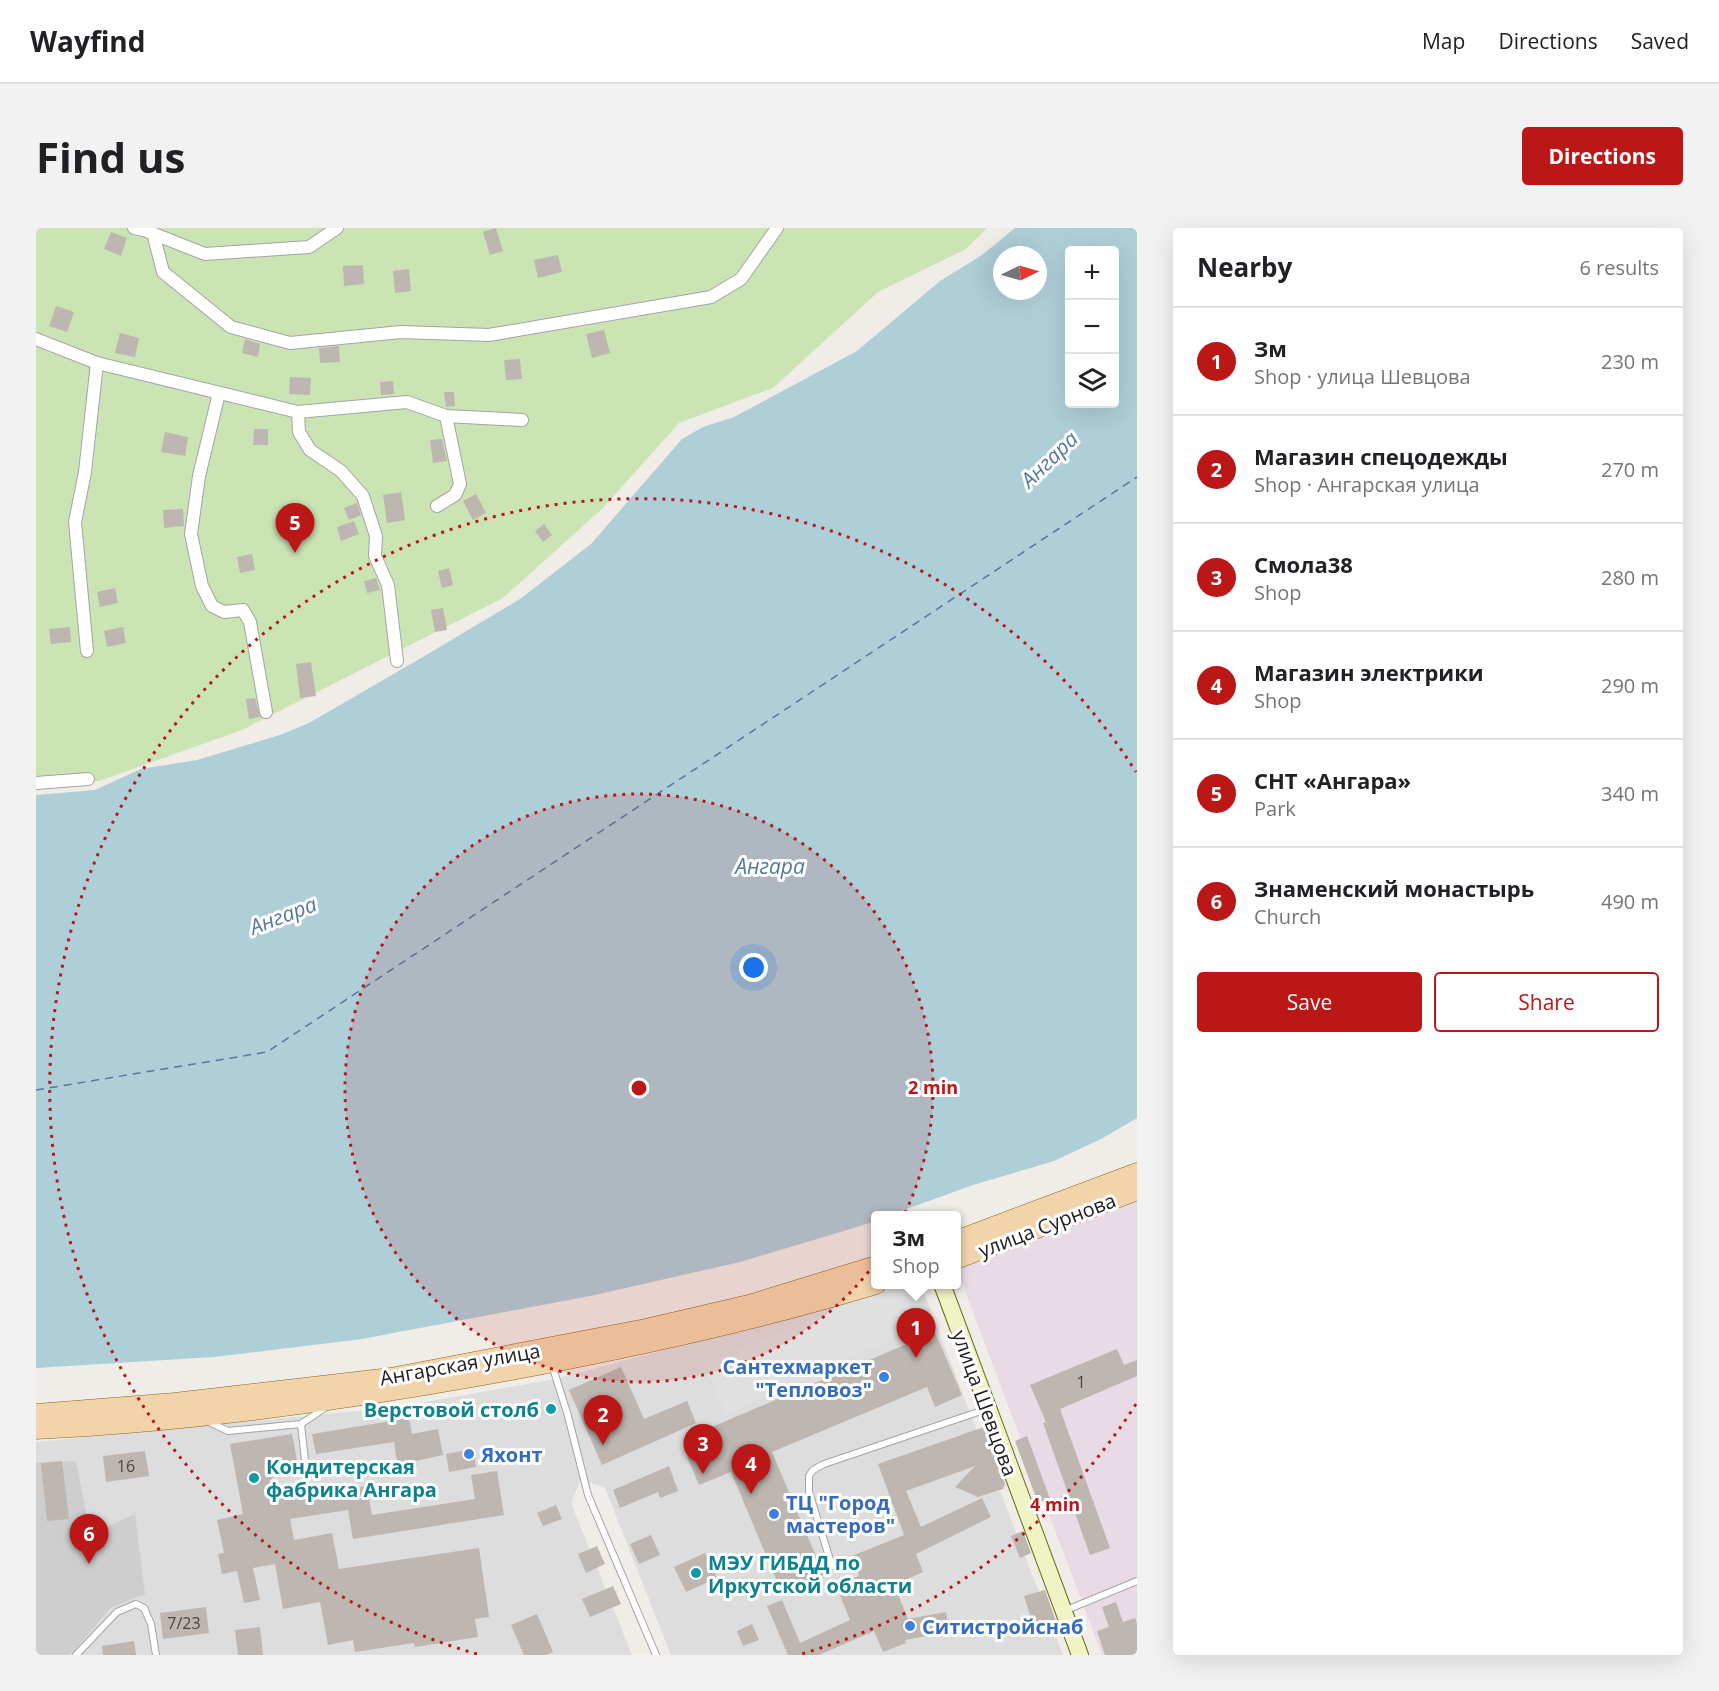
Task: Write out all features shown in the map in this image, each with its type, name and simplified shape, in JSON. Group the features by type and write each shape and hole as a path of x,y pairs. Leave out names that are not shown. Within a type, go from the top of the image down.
{"main road":[{"name":"улица Сурнова","path":"961,1239 1137,1173"},
{"name":"улица Сурнова","path":"961,1257 1137,1190"},
{"name":"Ангарская улица","path":"36,1414 175,1403 402,1376 646,1329 749,1305 871,1268"},
{"name":"Ангарская улица","path":"36,1429 198,1417 395,1391 551,1363 758,1318 871,1285"},
{"name":"улица Шевцова","path":"944,1289 1080,1655"}],"street":[{"path":"134,228 153,233 205,254 309,247 337,228"},
{"path":"153,233 163,272 231,327 290,343 401,332 489,335 711,297 741,279 777,228"},
{"path":"36,339 97,363 298,412 407,402 446,416 522,420"},
{"path":"87,651 75,522 85,472 97,363"},
{"path":"219,393 199,476 192,534 202,586 212,606 224,612 243,610 250,622 266,712"},
{"path":"298,412 299,432 310,450 341,471 363,496 376,536 375,556 388,585 397,661"},
{"path":"437,506 455,495 459,484 446,416"},
{"path":"36,783 88,779"}],"lane":[{"path":"551,1363 568,1416 588,1495 656,1655"},
{"path":"198,1417 228,1431 301,1424 338,1399"},
{"path":"832,1566 809,1492 809,1476 813,1470 824,1464 988,1409"},
{"path":"301,1424 306,1470"},
{"path":"1063,1611 1137,1581"},
{"path":"76,1655 117,1612 136,1605 144,1608 151,1624 156,1655"}],"shaded area":[{"path":"1137,1201 1137,1655 1102,1655 961,1281 961,1268"},
{"path":"883,1289 912,1289 925,1324 726,1414 705,1364"},
{"path":"896,1289 923,1289 1063,1655 671,1655 605,1488 581,1479 571,1503 632,1655 36,1655 36,1442 398,1407 555,1379"},
{"path":"76,1461 90,1534 135,1514 145,1594 110,1608 75,1650 68,1655 36,1655 36,1463"}],"green space":[{"path":"36,228 987,228 966,249 878,292 773,388 679,423 603,508 503,598 242,730 99,781 36,789"}],"water":[{"name":"Ангара","path":"1015,228 1137,228 1137,1118 1103,1138 1054,1161 973,1185 901,1211 871,1211 871,1222 857,1227 740,1262 595,1295 362,1339 214,1357 36,1368 36,795 95,790 141,769 197,760 280,735 309,723 520,599 591,544 682,439 703,427 734,417 857,351 940,281 982,255 993,246"}],"building":[{"path":"496,228 503,251 490,255 483,232"},
{"path":"111,232 127,238 121,256 104,249"},
{"path":"558,255 562,272 538,278 534,260"},
{"path":"363,265 364,284 344,286 343,266"},
{"path":"409,269 411,291 395,293 393,271"},
{"path":"56,306 74,312 67,332 49,326"},
{"path":"604,330 610,353 592,358 586,334"},
{"path":"120,333 139,338 135,357 115,353"},
{"path":"245,339 260,344 258,357 242,353"},
{"path":"339,346 340,362 320,363 319,348"},
{"path":"520,359 522,379 506,380 504,360"},
{"path":"290,377 311,378 310,395 289,394"},
{"path":"393,381 394,394 381,395 380,382"},
{"path":"444,392 454,392 455,406 446,407"},
{"path":"254,429 268,429 268,445 253,445"},
{"path":"165,432 188,437 185,456 161,452"},
{"path":"442,439 447,461 433,463 430,440"},
{"path":"401,492 405,520 387,523 383,495"},
{"path":"476,494 486,513 473,520 463,501"},
{"path":"357,503 361,515 349,520 344,508"},
{"path":"183,509 184,526 164,528 163,510"},
{"path":"354,521 359,534 341,541 337,527"},
{"path":"544,524 552,535 543,542 535,531"},
{"path":"252,554 255,570 240,573 237,557"},
{"path":"449,568 453,585 442,588 438,571"},
{"path":"376,578 380,590 367,593 364,581"},
{"path":"115,588 118,603 100,607 97,592"},
{"path":"443,608 447,630 435,632 431,610"},
{"path":"70,627 71,642 51,644 49,629"},
{"path":"123,627 126,643 107,647 104,631"},
{"path":"311,662 316,696 300,698 296,664"},
{"path":"255,698 260,717 249,719 246,699"},
{"name":"ТЦ \"Город мастеров\"","path":"935,1332 962,1395 935,1407 927,1387 772,1452 824,1575 782,1593 731,1472 699,1485 687,1457 719,1444 712,1427"},
{"path":"1117,1349 1124,1365 1137,1360 1137,1376 1060,1409 1110,1548 1090,1555 1043,1423 1046,1422 1030,1385"},
{"path":"621,1367 644,1419 687,1401 696,1423 602,1465 569,1390"},
{"path":"409,1418 412,1434 438,1429 443,1455 416,1461 417,1466 398,1469 394,1442 316,1454 312,1434"},
{"path":"984,1427 1005,1484 1003,1489 978,1497 955,1487 975,1466 906,1491 921,1527 982,1498 991,1517 916,1554 923,1572 894,1585 908,1619 946,1612 950,1632 905,1640 906,1643 883,1652 874,1631 819,1655 788,1655 767,1606 782,1600 800,1643 850,1620 836,1585 859,1576 852,1556 904,1535 878,1464"},
{"path":"292,1434 297,1460 270,1465 275,1493 285,1492 286,1494 332,1486 333,1491 367,1486 372,1515 475,1499 471,1475 497,1471 504,1515 353,1539 348,1510 290,1519 294,1540 332,1533 339,1569 479,1548 489,1617 475,1619 478,1637 415,1647 414,1643 355,1652 353,1640 328,1645 320,1602 283,1609 275,1564 253,1568 260,1600 244,1603 237,1571 222,1574 218,1554 224,1553 217,1520 243,1514 230,1444"},
{"path":"1027,1436 1050,1499 1038,1503 1015,1441"},
{"path":"473,1449 476,1467 449,1472 446,1454"},
{"path":"145,1451 149,1476 106,1482 103,1456"},
{"path":"62,1461 69,1519 47,1521 41,1463"},
{"path":"669,1466 678,1491 660,1498 658,1492 620,1508 613,1490"},
{"path":"556,1505 562,1519 543,1526 537,1513"},
{"path":"1023,1531 1031,1553 1020,1558 1011,1536"},
{"path":"651,1535 660,1555 639,1564 630,1544"},
{"path":"597,1546 605,1564 586,1573 578,1554"},
{"name":"МЭУ ГИБДД по Иркутской области","path":"705,1553 717,1578 686,1592 674,1567"},
{"path":"613,1586 621,1604 590,1617 582,1599"},
{"path":"1045,1590 1057,1624 1035,1631 1024,1596"},
{"path":"1116,1602 1123,1622 1135,1618 1137,1655 1105,1655 1097,1631 1109,1627 1102,1607"},
{"path":"206,1607 209,1633 163,1639 160,1613"},
{"path":"537,1614 553,1652 546,1655 524,1655 511,1625"},
{"path":"752,1624 759,1640 743,1646 737,1631"},
{"path":"260,1627 263,1655 238,1655 235,1630"},
{"path":"134,1641 136,1655 103,1655 102,1646"}],"ferry route":[{"path":"36,1090 267,1052 1137,477"}],"place":[{"name":"СНТ «Ангара»","path":"295,553"},
{"name":"Зм","path":"916,1358"},
{"name":"Сантехмаркет \"Тепловоз\"","path":"884,1377"},
{"name":"Верстовой столб","path":"551,1409"},
{"name":"Магазин спецодежды","path":"603,1445"},
{"name":"Яхонт","path":"469,1454"},
{"name":"Смола38","path":"703,1474"},
{"name":"Кондитерская фабрика Ангара","path":"254,1478"},
{"name":"Магазин электрики","path":"751,1494"},
{"name":"ТЦ \"Город мастеров\"","path":"774,1514"},
{"name":"Знаменский монастырь","path":"89,1564"},
{"name":"МЭУ ГИБДД по Иркутской области","path":"696,1573"},
{"name":"Ситистройснаб","path":"910,1626"}]}
